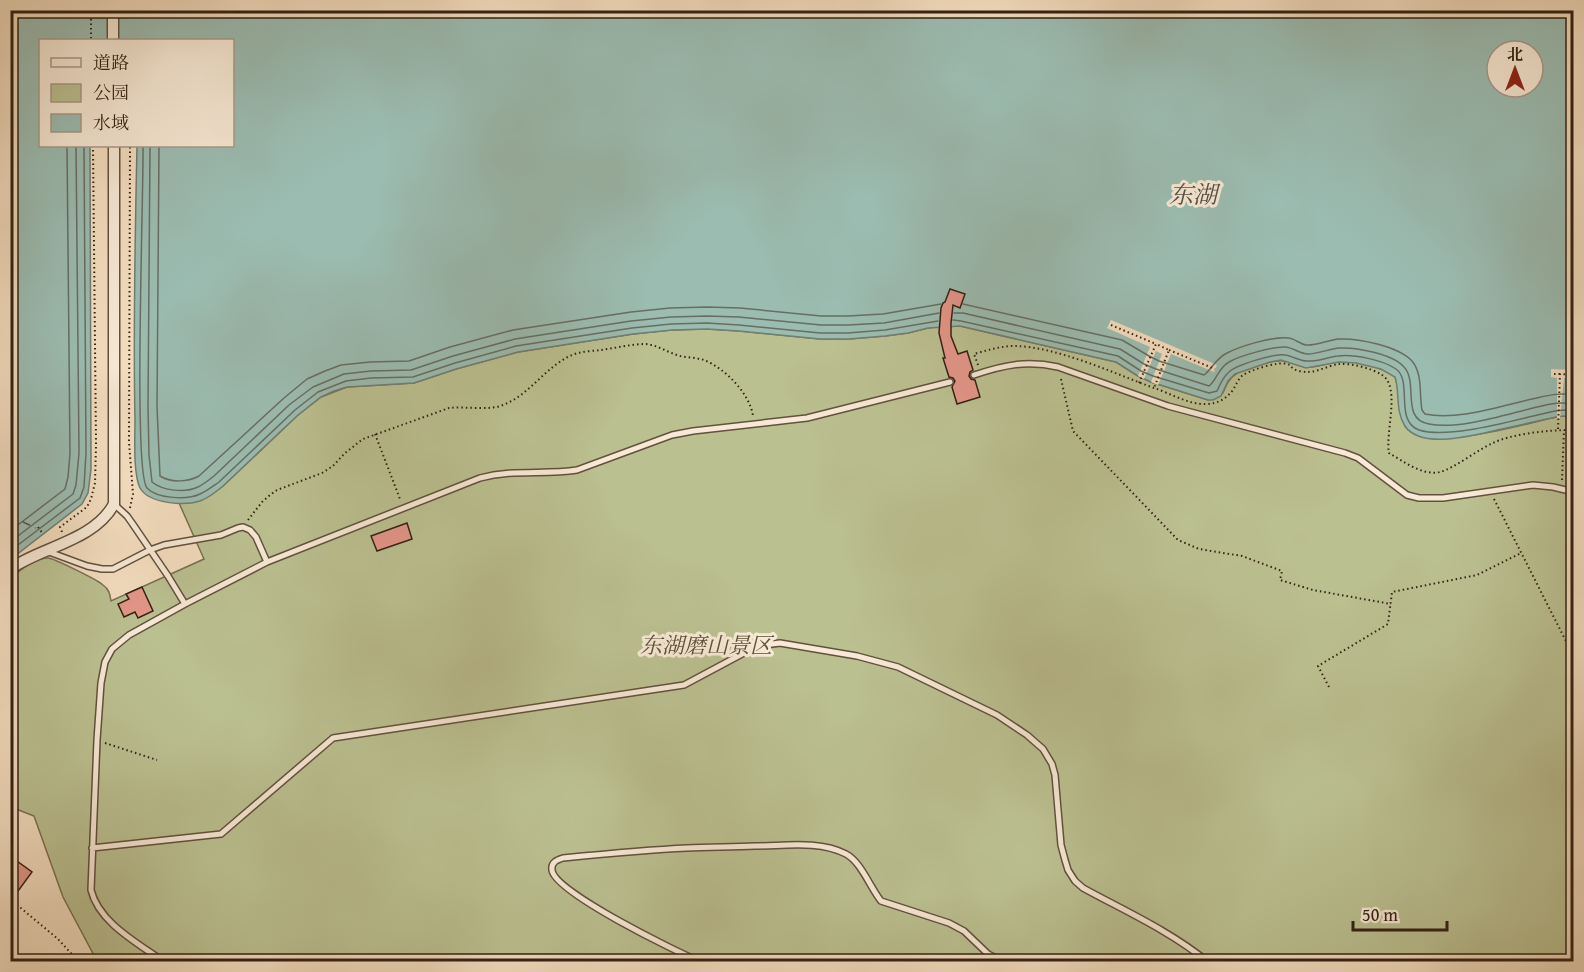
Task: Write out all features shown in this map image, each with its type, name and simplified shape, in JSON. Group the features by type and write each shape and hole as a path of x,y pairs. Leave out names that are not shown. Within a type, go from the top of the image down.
{"street":[{"path":"113,10 113,39"},
{"path":"10,569 68,542 101,521 114,504 114,147"}],"lane":[{"path":"977,374 1025,363 1058,367 1168,406 1345,453 1358,458 1407,495 1419,498 1443,498 1533,485 1574,492"},
{"path":"164,962 107,920 98,909 91,890 97,740 103,669 112,649 138,629 267,562 480,478 506,473 577,470 672,435 807,418 950,382"},
{"path":"114,504 127,516 185,604"},
{"path":"47,551 107,570 117,568 150,550 178,542 221,535 243,527 250,530 256,537 267,562"},
{"path":"92,848 222,834 333,738 684,686 757,646 780,643 857,656 898,667 997,715 1027,735 1047,755 1055,775 1061,845 1068,870 1075,881 1083,888 1170,934 1208,962"},
{"path":"701,962 682,954 580,898 554,876 552,864 563,858 687,848 824,847 849,855 881,901 949,923 964,931 988,954 1004,962"}],"path":[{"path":"91,10 91,39"},
{"path":"68,542 60,527 87,507 95,483 93,147"},
{"path":"127,516 133,494 129,442 130,147"},
{"path":"1111,325 1215,369"},
{"path":"243,527 270,495 277,490 322,473 363,439 449,408 502,406 525,392 557,365 579,353 644,344 681,356 703,360 727,375 743,392 750,405 754,424"},
{"path":"1139,383 1156,344"},
{"path":"977,374 974,354 1002,347 1023,346 1048,351 1207,405 1225,398 1244,375 1270,364 1287,364 1293,369 1310,372 1339,364 1371,370 1383,375 1389,381 1392,393 1388,431 1389,453 1416,469 1429,472 1440,472 1493,442 1513,436 1558,429 1570,430 1573,375 1554,374"},
{"path":"1154,388 1169,350"},
{"path":"1058,367 1073,431 1178,540 1199,549 1242,556 1282,571 1280,580 1313,590 1391,604"},
{"path":"1558,429 1560,374"},
{"path":"1562,489 1564,430"},
{"path":"375,434 404,509"},
{"path":"1490,492 1574,657"},
{"path":"38,527 43,534"},
{"path":"1329,687 1318,666 1388,624 1392,592 1477,575 1521,553"},
{"path":"97,740 157,760"},
{"path":"10,899 68,947 79,962"}],"green space":[{"name":"东湖磨山景区","path":"945,326 960,326 1116,362 1151,382 1208,400 1223,393 1236,374 1267,363 1284,361 1311,367 1335,362 1368,365 1395,377 1405,426 1415,434 1432,438 1476,435 1556,417 1564,416 1573,419 1573,961 97,961 63,897 34,816 11,807 10,578 32,562 48,558 99,582 108,590 111,601 204,559 179,503 197,501 218,490 298,415 321,397 347,387 414,383 518,352 672,330 707,329 820,339 849,339 908,333"}],"water":[{"name":"东湖","path":"129,10 1573,11 1573,419 1564,416 1556,417 1451,439 1424,438 1413,434 1402,420 1395,377 1381,369 1356,363 1339,362 1306,368 1281,360 1270,362 1235,374 1228,381 1221,396 1208,400 1151,382 1116,362 960,326 849,339 820,339 707,329 672,330 518,352 414,383 347,387 334,391 321,397 298,415 209,497 193,503 159,500 140,488 135,465 134,317 137,147 234,147 234,39 39,39 39,147 90,147 91,469 88,493 82,504 11,559 11,11 88,11 89,18 128,18"}],"pier":[{"path":"1111,320 1217,365 1214,372 1171,354 1158,385 1151,382 1162,354 1156,351 1144,379 1138,376 1150,347 1107,328"},
{"path":"1551,369 1573,370 1572,422 1568,420 1567,378 1564,378 1560,419 1557,419 1557,378 1551,377"}],"building":[{"path":"950,289 965,294 960,308 953,305 951,336 958,354 967,351 973,370 969,376 975,380 980,397 957,404 952,387 955,381 949,377 939,333 941,308"},
{"path":"407,523 412,539 377,551 371,536"},
{"path":"142,587 153,611 138,618 135,612 124,617 118,604 129,599 126,594"},
{"path":"10,856 32,872 10,902"}],"ferry route":[{"path":"10,516 36,528"}]}
